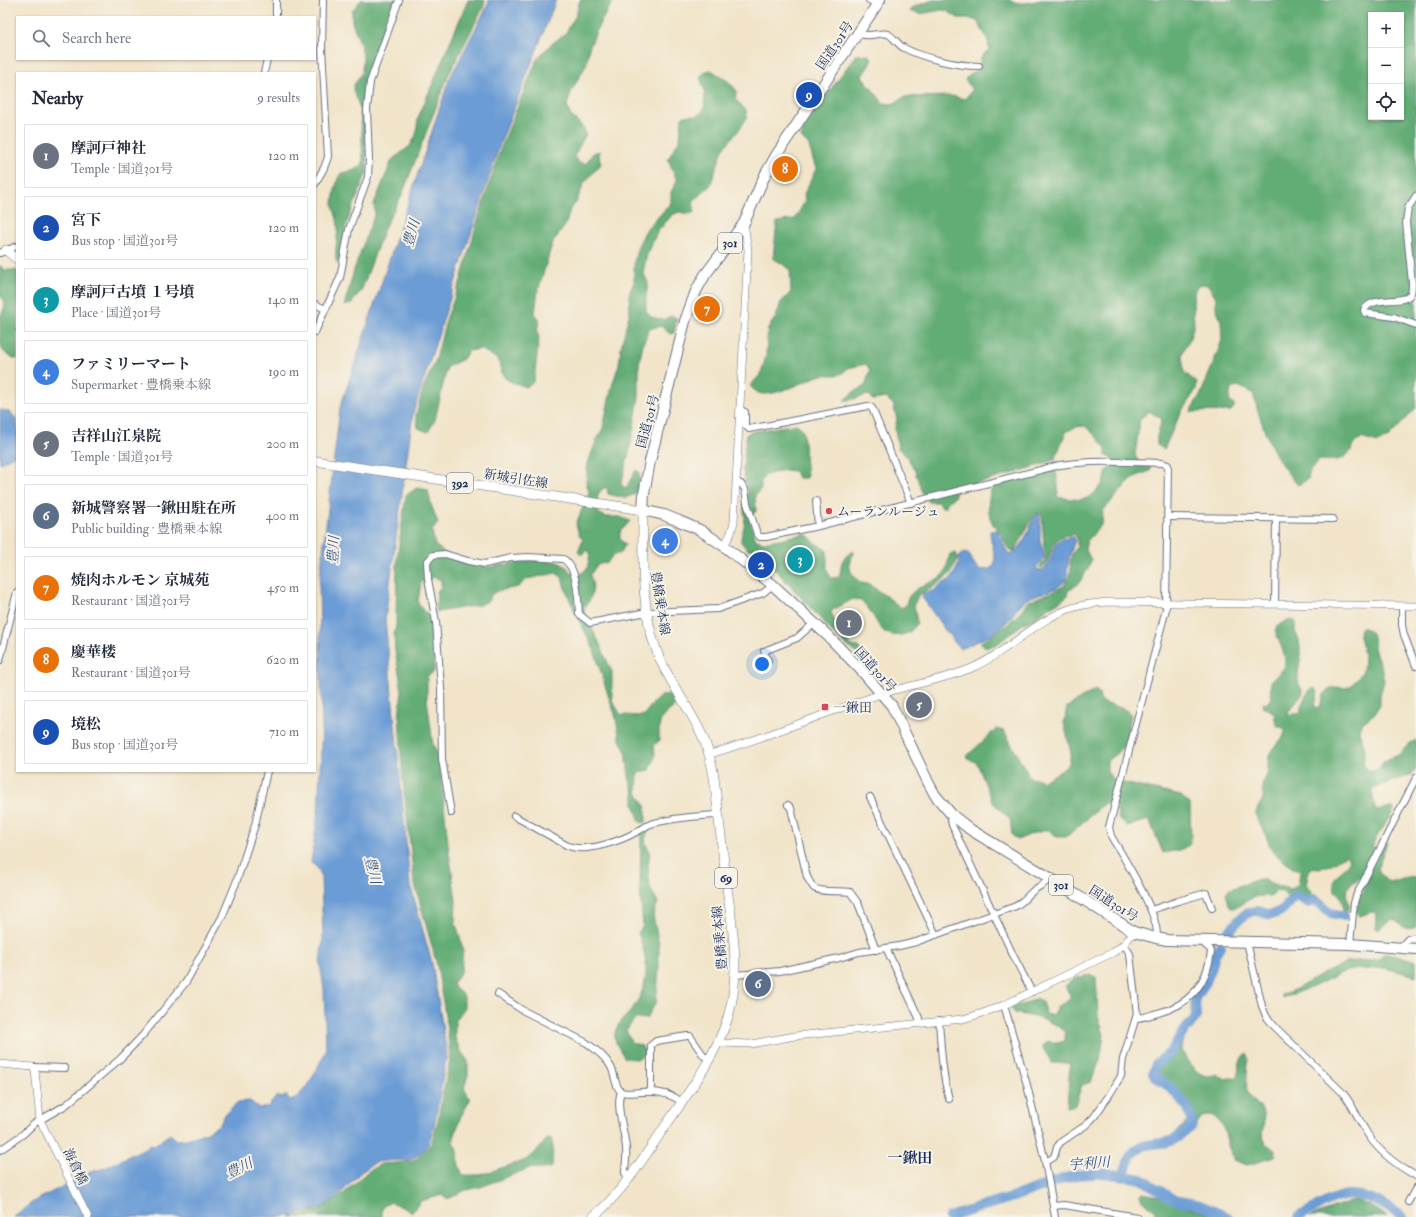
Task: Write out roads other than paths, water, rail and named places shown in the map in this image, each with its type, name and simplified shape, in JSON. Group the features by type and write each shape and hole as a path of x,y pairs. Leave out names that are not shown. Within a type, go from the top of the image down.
{"highway":[{"name":"国道301号","path":"875,1 858,33 776,154 744,223 735,237 705,275 696,291 685,321 650,461 643,510 664,515 693,527 724,546 773,585 814,623 861,670 892,706 935,795 952,815 971,830 1050,878 1134,932 1156,938 1205,941 1350,944 1416,948"}],"main road":[{"path":"2,250 16,258"},
{"name":"新城引佐線","path":"316,461 643,510"},
{"name":"豊橋乗本線","path":"593,1217 610,1202 630,1176 682,1102 709,1059 718,1043 728,1017 733,996 735,975 733,935 710,754 698,726 666,672 657,652 652,634 647,612 643,566 643,510"}],"street":[{"path":"276,0 276,16"},
{"path":"316,182 328,157 323,61 322,0"},
{"path":"316,330 340,278 349,229 368,177 369,159 367,110 370,82 399,0"},
{"path":"858,33 864,36 889,34 902,48 916,54 951,62 978,66"},
{"path":"264,72 267,60"},
{"path":"1416,196 1408,208 1406,222 1412,283 1411,293 1408,297 1401,299 1375,302 1366,306 1364,310 1365,313 1394,317 1416,325"},
{"path":"724,546 731,533 734,522 748,257 744,223"},
{"path":"735,237 742,236 747,240"},
{"path":"2,250 16,246"},
{"path":"316,304 325,309"},
{"path":"740,410 745,412 745,425 749,429 868,406 872,408 911,503"},
{"path":"736,482 742,484 745,489 757,534 760,537 766,537 818,526 1038,471 1080,462 1162,462 1168,465 1166,609 1108,827 1111,836 1146,898 1157,930 1158,934 1156,938"},
{"path":"816,501 818,526"},
{"path":"1168,517 1334,519"},
{"path":"1275,604 1276,518"},
{"path":"451,813 442,759 441,688 436,622 427,562 433,555 445,554 468,562 485,564 511,558 528,557 563,559 570,564 577,588 579,614 590,623 647,612 718,609 764,593 773,585"},
{"path":"0,660 16,596"},
{"path":"710,754 752,741 834,710 883,694 950,676 974,667 996,655 1046,620 1072,608 1090,604 1108,602 1166,602 1416,606"},
{"path":"1402,606 1402,625 1404,635 1416,666"},
{"path":"768,661 764,651 797,638 814,623"},
{"path":"0,1150 66,1105 120,1059 147,1030 186,982 222,917 236,883 254,825 267,772"},
{"path":"1350,944 1356,896 1416,778"},
{"path":"870,796 936,936"},
{"path":"788,805 791,808 807,877 810,883 814,888 820,890 850,892 858,903 876,950"},
{"path":"514,816 568,846 585,849 619,840 652,823 718,815"},
{"path":"952,815 952,825 1032,992"},
{"path":"735,975 780,970 916,942 936,936 1022,902 1034,890 1047,882 1050,878"},
{"path":"1151,910 1206,894 1212,908"},
{"path":"718,1043 751,1044 802,1036 939,1021 983,1014 1114,952 1123,945 1134,932"},
{"path":"1400,947 1408,939 1416,937"},
{"path":"1136,1018 1173,1009 1192,996 1206,977 1211,952 1205,944 1205,941"},
{"path":"1247,942 1257,991 1266,1016 1275,1027 1347,1098 1364,1129 1378,1147 1398,1165 1416,1176"},
{"path":"1045,1161 1051,1160 1054,1157 1057,1147 1061,1142 1090,1121 1118,1083 1121,1076 1123,1059 1137,1014 1130,954 1123,945"},
{"path":"886,948 920,1023"},
{"path":"498,994 522,1010 587,1043 605,1058 611,1067 618,1088 621,1092 619,1105 626,1148 625,1173 630,1176"},
{"path":"1004,1005 1027,1085 1047,1170 1055,1217"},
{"path":"939,1021 941,1059 949,1099"},
{"path":"651,1092 650,1044 656,1041 690,1036 704,1056 709,1059"},
{"path":"0,1064 65,1068"},
{"name":"海倉橋","path":"33,1067 41,1123 88,1217"},
{"path":"621,1092 651,1092 664,1094 682,1102"},
{"path":"1408,1202 1416,1188"},
{"path":"1053,1205 1064,1205 1137,1217"}],"water":[{"name":"豊川","path":"489,0 556,0 499,147 413,413 385,619 410,884 432,963 447,1054 434,1126 428,1145 420,1154 408,1161 396,1160 376,1162 361,1172 338,1196 323,1207 295,1215 282,1217 13,1217 33,1202 90,1172 105,1168 151,1145 153,1146 170,1134 177,1140 187,1139 207,1132 219,1125 226,1113 238,1102 250,1101 259,1108 268,1107 277,1096 282,1098 286,1095 290,1100 298,1097 311,1080 326,1051 324,989 320,963 323,940 321,876 317,867 311,863 318,813 322,725 319,585 340,408 449,80 487,7"},
{"path":"0,410 8,411 16,420 16,455 0,463"},
{"path":"1038,514 1040,517 1040,540 1045,558 1036,569 1042,570 1047,565 1056,545 1060,541 1065,538 1074,537 1075,540 1065,581 1058,587 1025,600 1009,620 996,631 960,649 922,597 923,594 935,590 938,586 950,579 957,568 959,556 965,552 968,553 975,565 980,570 989,569 994,566 995,557 990,531 997,530 1010,555 1015,552 1022,544 1035,516"}],"waterway":[{"path":"1225,936 1238,920 1246,914 1255,911 1274,914 1282,910 1296,896 1309,903 1314,899 1331,913 1344,916"},
{"path":"1123,1177 1134,1151 1145,1145 1171,1141 1179,1137 1192,1126 1188,1108 1171,1088 1155,1077 1153,1073 1156,1064 1172,1051 1182,1034 1196,1017 1195,998 1206,982 1215,954 1220,946"},
{"name":"宇利川","path":"949,1217 1010,1198 1065,1178 1077,1175 1105,1173 1142,1179 1174,1200 1200,1205 1228,1217"},
{"name":"宇利川","path":"1298,1217 1316,1207 1337,1198 1349,1195 1364,1196 1384,1205 1403,1217"}],"place":[{"name":"境松","path":"809,95"},
{"name":"慶華楼","path":"785,169"},
{"name":"焼肉ホルモン 京城苑","path":"707,309"},
{"name":"ムーランルージュ","path":"829,511"},
{"name":"ファミリーマート","path":"665,541"},
{"name":"摩訶戸古墳 １号墳","path":"800,560"},
{"name":"宮下","path":"761,565"},
{"name":"摩訶戸神社","path":"849,623"},
{"name":"吉祥山江泉院","path":"919,705"},
{"name":"一鍬田","path":"825,707"},
{"name":"新城警察署一鍬田駐在所","path":"758,984"}],"district":[{"name":"一鍬田","path":"910,1158"}]}
